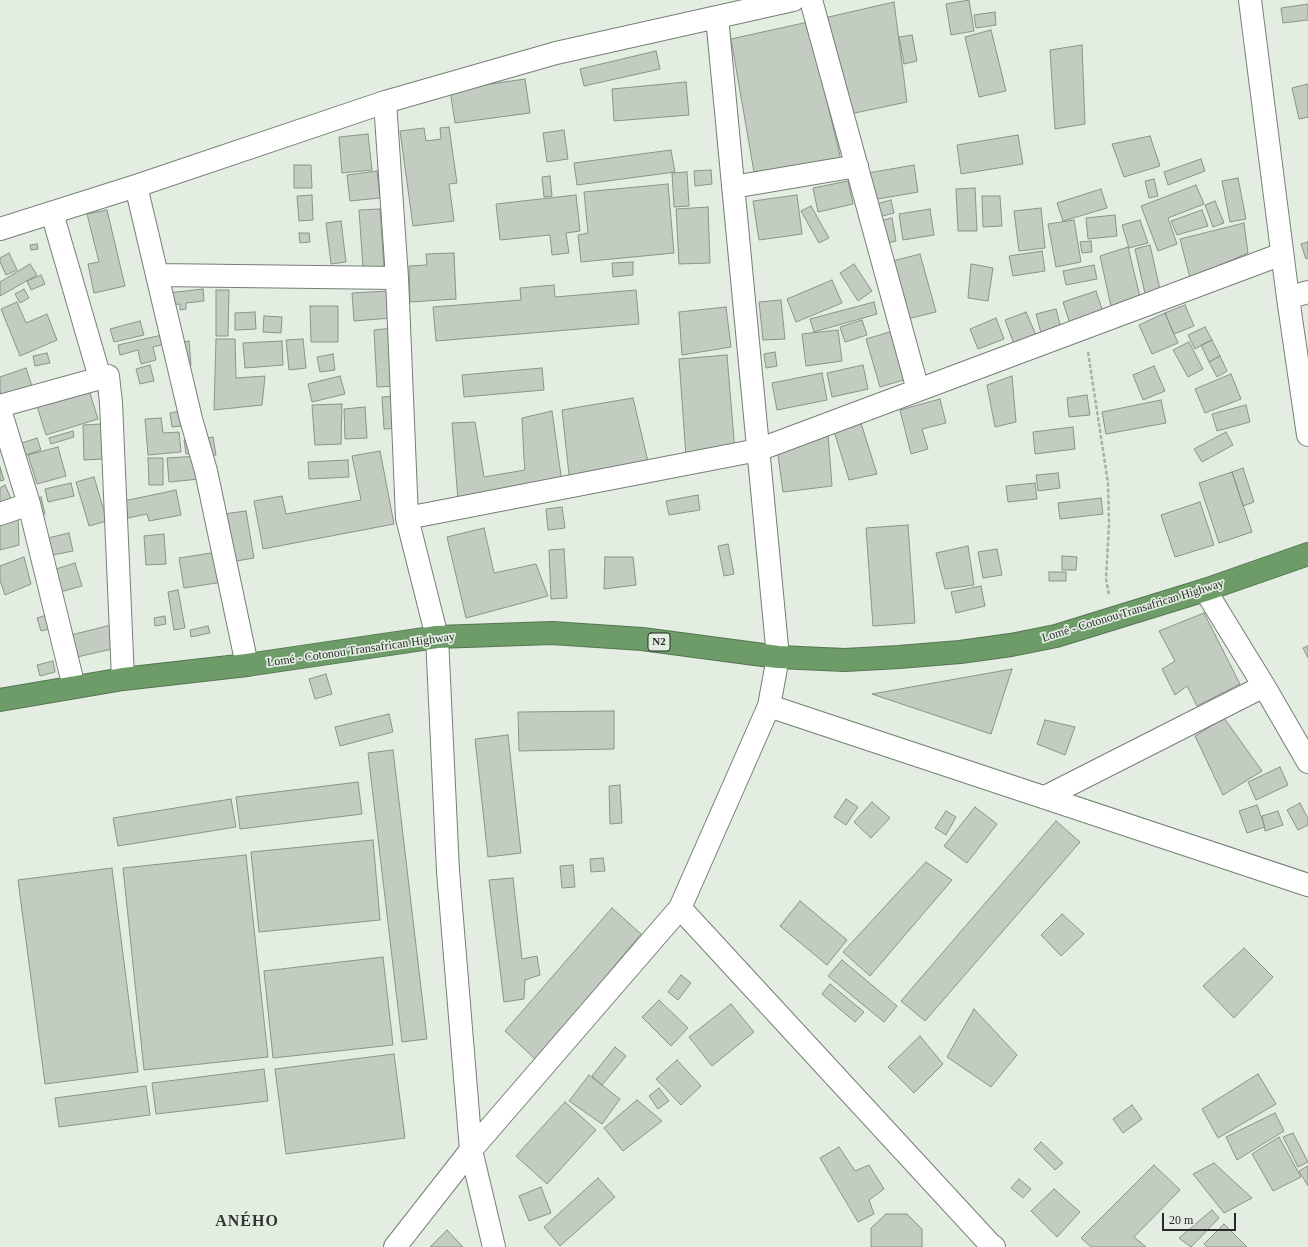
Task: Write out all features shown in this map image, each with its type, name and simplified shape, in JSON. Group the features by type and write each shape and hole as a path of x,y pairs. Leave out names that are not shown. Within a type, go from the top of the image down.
{"highway":[{"name":"Lomé - Cotonou Transafrican Highway","path":"0,700 123,679 247,665 437,637 552,633 642,639 778,657 845,660 899,658 960,652 1011,645 1056,636 1205,590 1308,554"}],"street":[{"path":"0,229 136,186 386,102 556,53 793,0"},
{"path":"811,0 918,390"},
{"path":"1250,0 1282,254 1298,295 1308,435"},
{"path":"395,1247 471,1150 680,908 769,706 778,657 717,17"},
{"path":"386,102 397,278 407,518 437,637 448,871 471,1150 494,1247"},
{"path":"733,187 857,166"},
{"path":"136,186 190,419 206,471 247,665"},
{"path":"52,213 100,378"},
{"path":"407,518 758,450 1282,254"},
{"path":"157,275 397,278"},
{"path":"0,406 108,376 111,403 123,679"},
{"path":"0,410 29,504 74,687"},
{"path":"0,514 29,504"},
{"path":"1205,590 1264,686 1308,762"},
{"path":"1045,797 1264,686"},
{"path":"769,706 1308,885"},
{"path":"680,908 990,1246"}],"path":[{"path":"1084,328 1108,483 1109,524 1106,579 1113,619"}],"building":[{"path":"969,0 974,31 951,35 946,4"},
{"path":"894,2 907,102 850,114 824,18"},
{"path":"1308,4 1308,20 1283,23 1281,8"},
{"path":"995,12 996,25 976,28 974,15"},
{"path":"808,22 841,160 754,172 731,39"},
{"path":"991,30 1006,91 979,97 965,37"},
{"path":"912,35 917,61 904,64 899,37"},
{"path":"1082,45 1085,124 1055,129 1050,50"},
{"path":"656,51 660,69 584,86 580,69"},
{"path":"525,79 530,113 455,123 450,90"},
{"path":"686,82 689,115 614,121 612,89"},
{"path":"1308,84 1308,117 1299,119 1292,88"},
{"path":"449,127 457,183 449,184 454,221 413,226 400,131 424,128 426,141 441,139 440,128"},
{"path":"564,130 568,159 547,162 543,133"},
{"path":"368,134 372,170 342,173 339,137"},
{"path":"1018,135 1023,164 961,174 957,145"},
{"path":"1150,136 1160,166 1124,177 1112,144"},
{"path":"671,150 675,172 577,185 574,163"},
{"path":"1201,159 1205,171 1168,185 1164,172"},
{"path":"294,165 311,165 312,188 294,188"},
{"path":"914,165 918,192 872,200 868,173"},
{"path":"711,170 712,184 695,186 694,171"},
{"path":"377,171 380,198 350,201 347,175"},
{"path":"687,172 689,206 674,207 672,173"},
{"path":"550,176 552,196 544,197 542,177"},
{"path":"1238,178 1246,219 1230,222 1222,181"},
{"path":"1154,179 1158,196 1149,198 1145,181"},
{"path":"848,181 853,204 818,212 813,188"},
{"path":"668,184 674,253 581,262 578,235 588,233 584,192"},
{"path":"1196,185 1204,204 1168,218 1177,244 1158,251 1141,206"},
{"path":"975,188 977,231 958,231 956,189"},
{"path":"1101,189 1107,208 1063,221 1057,203"},
{"path":"312,195 313,220 299,221 297,196"},
{"path":"576,195 580,231 566,233 569,253 552,255 550,235 500,240 496,204"},
{"path":"797,195 802,234 759,240 753,201"},
{"path":"982,196 1000,196 1002,226 983,227"},
{"path":"891,200 894,213 875,218 872,205"},
{"path":"1215,201 1224,223 1213,227 1205,205"},
{"path":"811,206 829,238 819,243 801,211"},
{"path":"708,207 710,263 679,264 676,209"},
{"path":"1041,208 1045,248 1019,251 1014,211"},
{"path":"380,209 384,267 363,268 359,210"},
{"path":"930,209 934,235 903,240 899,214"},
{"path":"107,210 125,286 94,293 88,264 99,262 87,214"},
{"path":"1202,210 1208,226 1177,235 1171,221"},
{"path":"1115,215 1117,236 1088,239 1086,218"},
{"path":"892,218 896,241 883,244 879,221"},
{"path":"1074,220 1081,262 1056,267 1048,224"},
{"path":"1140,220 1148,243 1129,248 1122,225"},
{"path":"341,221 346,262 331,264 326,223"},
{"path":"1244,223 1248,253 1190,278 1180,239"},
{"path":"299,233 309,233 310,242 300,243"},
{"path":"1091,241 1092,252 1082,253 1080,242"},
{"path":"1308,242 1308,258 1306,259 1301,244"},
{"path":"37,244 38,249 31,250 30,245"},
{"path":"1150,245 1161,294 1146,298 1135,249"},
{"path":"1128,247 1141,301 1112,311 1100,256"},
{"path":"1042,251 1045,271 1013,276 1009,256"},
{"path":"9,253 17,270 6,275 0,262 0,258"},
{"path":"454,253 456,299 410,302 409,266 427,265 426,254"},
{"path":"920,254 936,312 907,319 889,262"},
{"path":"633,262 633,275 613,277 612,263"},
{"path":"30,264 37,275 0,296 0,282"},
{"path":"854,264 872,291 858,301 840,273"},
{"path":"971,264 993,268 988,301 968,298"},
{"path":"1094,265 1097,279 1066,285 1063,271"},
{"path":"41,275 45,284 31,290 27,281"},
{"path":"832,280 842,303 796,322 787,299"},
{"path":"554,285 555,297 636,290 639,324 436,341 433,307 521,300 520,288"},
{"path":"24,289 29,298 20,303 15,294"},
{"path":"203,289 204,301 186,303 186,309 180,310 180,304 170,305 168,293"},
{"path":"216,290 229,290 228,336 216,336"},
{"path":"389,291 391,318 354,321 352,293"},
{"path":"1096,291 1103,312 1070,324 1063,302"},
{"path":"781,300 785,339 763,340 759,302"},
{"path":"17,302 26,323 47,314 57,340 20,356 1,309"},
{"path":"874,302 877,314 814,332 810,319"},
{"path":"1185,305 1194,326 1174,334 1165,313"},
{"path":"310,306 338,306 338,342 311,342"},
{"path":"726,307 731,347 682,355 679,312"},
{"path":"1056,309 1061,328 1041,333 1036,314"},
{"path":"255,312 256,329 235,330 235,313"},
{"path":"1026,312 1036,335 1014,344 1005,320"},
{"path":"1165,313 1178,343 1152,354 1139,325"},
{"path":"264,316 282,317 281,333 263,332"},
{"path":"996,318 1004,339 978,349 970,329"},
{"path":"862,320 867,335 845,342 840,327"},
{"path":"140,321 144,335 114,342 110,329"},
{"path":"1205,327 1212,340 1195,349 1188,335"},
{"path":"393,328 396,386 377,387 374,330"},
{"path":"838,330 842,361 806,366 802,334"},
{"path":"893,331 907,379 880,387 866,339"},
{"path":"162,335 164,344 153,347 156,360 141,364 138,350 120,355 118,345"},
{"path":"216,339 235,339 236,378 265,376 262,405 214,410"},
{"path":"303,339 306,368 289,370 286,340"},
{"path":"1212,340 1220,356 1209,362 1201,345"},
{"path":"189,341 191,365 185,365 182,342"},
{"path":"282,341 283,365 245,368 243,343"},
{"path":"1189,342 1203,369 1188,377 1173,350"},
{"path":"775,352 777,366 766,368 764,354"},
{"path":"47,353 50,363 35,366 33,356"},
{"path":"333,354 335,370 320,372 317,357"},
{"path":"727,355 735,452 686,456 679,359"},
{"path":"1220,356 1227,371 1217,377 1209,362"},
{"path":"150,365 154,381 140,384 136,369"},
{"path":"863,365 868,389 832,397 827,373"},
{"path":"1154,366 1165,391 1143,400 1133,375"},
{"path":"26,368 33,389 3,400 0,391 0,377"},
{"path":"542,368 544,390 464,397 462,375"},
{"path":"822,373 827,400 777,410 772,383"},
{"path":"1231,374 1241,399 1205,413 1195,389"},
{"path":"340,376 345,394 312,402 308,384"},
{"path":"1012,376 1016,422 995,427 987,385"},
{"path":"89,390 98,419 46,435 37,406"},
{"path":"1087,395 1090,415 1069,417 1067,398"},
{"path":"397,396 399,428 384,429 382,397"},
{"path":"633,398 649,466 570,484 562,410"},
{"path":"940,399 946,423 922,429 928,449 911,454 900,410"},
{"path":"1161,400 1166,423 1106,434 1102,412"},
{"path":"342,404 341,444 315,445 312,405"},
{"path":"1246,405 1250,422 1217,431 1212,414"},
{"path":"365,407 367,438 345,439 344,409"},
{"path":"187,410 189,425 172,427 170,413"},
{"path":"552,411 562,483 458,501 452,423 475,422 484,477 525,470 522,418"},
{"path":"161,418 163,433 179,432 181,452 148,455 145,419"},
{"path":"861,423 877,474 849,480 834,431"},
{"path":"102,424 103,459 84,460 83,425"},
{"path":"1073,427 1075,449 1035,454 1033,432"},
{"path":"73,431 74,437 51,444 49,438"},
{"path":"1226,432 1233,445 1202,462 1194,449"},
{"path":"828,434 832,486 783,492 777,448"},
{"path":"213,437 216,455 203,457 200,439"},
{"path":"37,438 41,450 17,458 13,446"},
{"path":"192,438 195,453 186,454 184,440"},
{"path":"58,447 66,476 37,484 28,455"},
{"path":"380,451 394,524 263,549 254,501 282,496 286,514 361,500 352,456"},
{"path":"199,456 200,479 169,482 167,458"},
{"path":"148,458 163,458 163,485 149,485"},
{"path":"348,460 349,477 309,479 308,462"},
{"path":"0,467 4,480 0,481"},
{"path":"1243,468 1254,502 1243,506 1232,472"},
{"path":"1232,472 1252,532 1219,543 1199,483"},
{"path":"1058,473 1060,488 1038,491 1036,475"},
{"path":"94,477 107,521 89,526 76,482"},
{"path":"71,483 74,496 48,502 45,489"},
{"path":"1035,483 1037,499 1008,502 1006,486"},
{"path":"5,485 12,501 0,506 0,488"},
{"path":"176,490 181,515 149,521 147,514 128,518 124,501"},
{"path":"698,495 700,510 669,515 666,501"},
{"path":"41,497 45,514 34,516 31,499"},
{"path":"1101,498 1103,514 1060,519 1058,503"},
{"path":"1200,502 1214,545 1175,557 1161,515"},
{"path":"562,507 565,528 548,530 546,509"},
{"path":"246,511 254,558 231,562 224,514"},
{"path":"18,517 19,545 0,550 0,522"},
{"path":"908,525 915,623 873,626 866,528"},
{"path":"484,528 494,573 536,564 548,596 466,618 447,537"},
{"path":"69,533 73,551 53,555 48,538"},
{"path":"164,534 166,564 146,565 144,536"},
{"path":"728,544 734,574 724,576 718,546"},
{"path":"968,546 974,585 945,589 936,553"},
{"path":"564,549 567,598 551,599 549,550"},
{"path":"997,549 1002,575 983,578 978,552"},
{"path":"218,552 223,582 184,588 179,558"},
{"path":"1062,556 1077,557 1076,570 1062,570"},
{"path":"24,557 31,584 5,595 0,580 0,566"},
{"path":"605,557 633,557 636,585 604,589"},
{"path":"75,563 82,586 60,592 53,570"},
{"path":"1049,572 1066,572 1066,581 1049,581"},
{"path":"981,586 985,606 956,613 951,592"},
{"path":"178,590 185,628 174,630 168,592"},
{"path":"1204,613 1240,684 1197,706 1187,686 1175,695 1162,669 1175,661 1159,631"},
{"path":"50,614 54,628 41,631 37,618"},
{"path":"165,616 166,624 155,626 154,618"},
{"path":"115,624 121,647 77,657 71,635"},
{"path":"208,626 210,633 191,637 190,630"},
{"path":"1308,646 1308,658 1303,648"},
{"path":"53,661 55,672 40,676 37,665"},
{"path":"1012,669 991,734 872,694"},
{"path":"326,674 332,694 315,699 309,679"},
{"path":"614,711 614,749 519,751 518,712"},
{"path":"389,714 393,732 340,746 335,727"},
{"path":"1224,718 1262,771 1223,795 1195,736"},
{"path":"1045,720 1075,727 1065,755 1037,744"},
{"path":"508,735 521,853 488,857 475,739"},
{"path":"393,750 427,1039 402,1042 368,753"},
{"path":"1280,767 1288,785 1256,800 1248,782"},
{"path":"358,782 362,814 240,829 236,797"},
{"path":"620,785 622,823 610,824 609,786"},
{"path":"231,799 236,827 118,846 113,818"},
{"path":"846,799 858,807 846,825 834,817"},
{"path":"872,802 890,818 871,838 854,822"},
{"path":"1300,803 1308,819 1308,825 1298,830 1287,810"},
{"path":"1257,805 1265,827 1247,833 1239,811"},
{"path":"975,807 997,824 967,863 944,846"},
{"path":"946,811 956,817 946,835 935,828"},
{"path":"1278,811 1283,825 1265,831 1262,816"},
{"path":"1056,821 1080,842 925,1021 901,1001"},
{"path":"373,840 380,920 259,932 251,852"},
{"path":"246,855 268,1057 144,1070 123,868"},
{"path":"603,858 605,871 591,872 590,859"},
{"path":"926,862 952,880 870,976 843,952"},
{"path":"573,865 575,887 562,888 560,866"},
{"path":"112,868 138,1072 45,1084 18,880"},
{"path":"513,878 522,959 537,956 540,975 525,980 524,999 504,1002 489,880"},
{"path":"800,901 847,940 827,965 780,926"},
{"path":"612,908 641,934 536,1060 505,1031"},
{"path":"1062,914 1084,934 1061,956 1041,935"},
{"path":"1244,948 1273,977 1234,1018 1203,986"},
{"path":"383,957 393,1045 273,1058 264,971"},
{"path":"842,960 897,1006 884,1022 828,976"},
{"path":"681,975 691,983 678,1000 668,992"},
{"path":"830,984 864,1012 855,1022 822,994"},
{"path":"659,1000 688,1028 671,1046 642,1017"},
{"path":"731,1004 754,1032 712,1066 689,1037"},
{"path":"974,1009 1017,1055 991,1087 947,1057"},
{"path":"920,1036 943,1064 914,1093 888,1067"},
{"path":"615,1047 626,1056 602,1085 592,1076"},
{"path":"394,1054 405,1138 286,1154 275,1069"},
{"path":"677,1060 701,1086 681,1105 656,1079"},
{"path":"264,1069 268,1101 156,1114 152,1083"},
{"path":"1258,1074 1276,1104 1218,1138 1202,1109"},
{"path":"589,1075 620,1099 602,1124 569,1101"},
{"path":"146,1086 150,1115 59,1127 55,1098"},
{"path":"659,1088 669,1101 658,1109 649,1096"},
{"path":"637,1100 662,1121 623,1151 604,1128"},
{"path":"565,1102 596,1130 547,1184 516,1156"},
{"path":"1132,1105 1142,1119 1123,1133 1113,1119"},
{"path":"1275,1113 1284,1131 1237,1160 1226,1137"},
{"path":"1293,1133 1308,1162 1298,1167 1283,1137"},
{"path":"1279,1137 1301,1177 1273,1191 1252,1154"},
{"path":"1041,1142 1063,1163 1055,1170 1034,1149"},
{"path":"839,1147 855,1171 869,1165 884,1189 869,1200 874,1214 858,1222 820,1158"},
{"path":"1214,1163 1252,1198 1224,1213 1193,1174"},
{"path":"1154,1165 1180,1190 1134,1237 1146,1247 1091,1247 1081,1238"},
{"path":"1308,1166 1308,1186 1299,1171"},
{"path":"598,1178 615,1197 560,1246 544,1227"},
{"path":"1019,1179 1031,1189 1023,1198 1011,1188"},
{"path":"541,1187 551,1213 529,1221 519,1196"},
{"path":"1054,1189 1080,1212 1057,1237 1031,1211"},
{"path":"1212,1210 1219,1218 1191,1247 1179,1238"},
{"path":"886,1214 907,1214 922,1229 922,1247 871,1247 871,1228"},
{"path":"1224,1224 1247,1247 1207,1247 1204,1244"},
{"path":"447,1230 463,1247 430,1247"}],"district":[{"name":"ANÉHO","path":"247,1222"}]}
